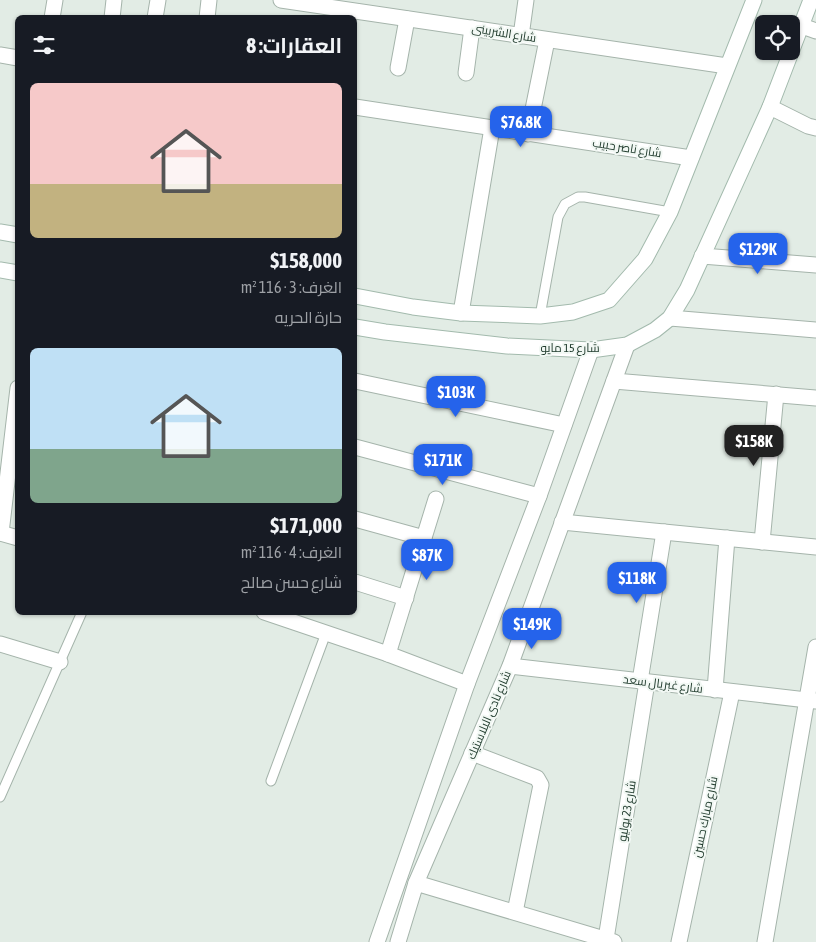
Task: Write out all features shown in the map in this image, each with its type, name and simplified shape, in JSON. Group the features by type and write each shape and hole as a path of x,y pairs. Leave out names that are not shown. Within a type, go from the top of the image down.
{"street":[{"path":"52,15 55,0"},
{"path":"112,15 114,0"},
{"path":"156,15 158,0"},
{"path":"207,15 209,0"},
{"name":"شارع الشربينى","path":"281,0 342,13 472,28 727,66"},
{"path":"521,36 526,0"},
{"path":"357,296 413,307 461,313 540,316 573,312 609,300 645,260 670,212 754,0"},
{"name":"شارع 15 مايو","path":"357,327 507,346 591,350 627,345 655,330 670,318 687,290 770,107 809,28 811,0"},
{"path":"398,68 406,19"},
{"path":"466,73 472,28"},
{"path":"528,134 547,40"},
{"path":"0,55 15,58"},
{"name":"شارع ناصر حبيب","path":"357,107 691,158"},
{"path":"770,107 808,126 816,128"},
{"path":"461,313 492,128"},
{"path":"0,232 15,234"},
{"path":"702,256 816,265"},
{"path":"0,270 15,272"},
{"path":"670,318 816,330"},
{"name":"شارع نادى البلاستيك","path":"398,942 416,883 510,666 627,345"},
{"path":"377,942 467,684 539,496 591,350"},
{"path":"357,381 564,425"},
{"path":"614,381 816,398"},
{"path":"762,542 776,394"},
{"path":"15,412 0,533 15,537"},
{"path":"357,448 539,496"},
{"path":"388,654 436,499"},
{"path":"357,520 424,538"},
{"path":"562,522 816,547"},
{"name":"شارع 23 يوليو","path":"611,941 664,532"},
{"path":"715,690 727,538"},
{"path":"357,583 406,598"},
{"path":"273,615 388,654 467,684"},
{"path":"0,644 60,662"},
{"path":"765,942 812,701 816,647"},
{"name":"شارع غبريال سعد","path":"510,666 812,701"},
{"name":"شارع مبارك حسين","path":"679,942 732,692"},
{"path":"472,753 538,778 541,785 515,912"},
{"path":"416,883 611,941"}],"lane":[{"path":"540,316 558,217 565,204 571,200 585,197 670,212"},
{"path":"0,797 81,615"},
{"path":"271,781 326,633"}]}
